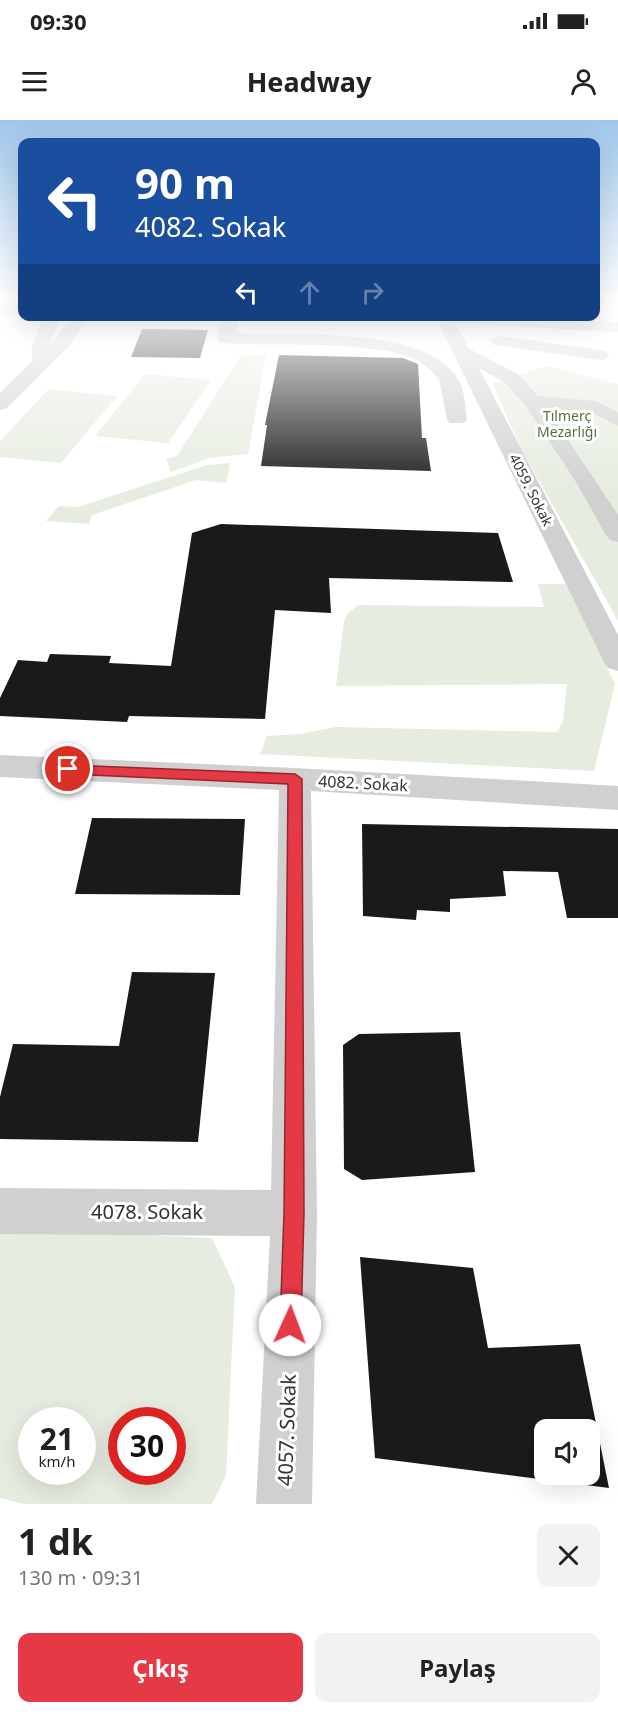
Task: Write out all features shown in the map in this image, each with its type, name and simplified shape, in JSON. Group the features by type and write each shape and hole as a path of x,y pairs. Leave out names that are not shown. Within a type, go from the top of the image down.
{"street":[{"path":"12,371 35,366"},
{"path":"0,404 37,366"},
{"path":"434,366 450,382 457,419"},
{"name":"4059. Sokak","path":"477,366 618,662"},
{"path":"497,366 532,401 587,482 618,535"},
{"path":"532,401 596,407 618,420"},
{"name":"4082. Sokak","path":"0,766 295,779 618,798"},
{"name":"4057. Sokak","path":"284,1504 294,1213 295,779"},
{"name":"4078. Sokak","path":"0,1211 294,1213"}],"green space":[{"path":"234,366 264,366 248,454 209,458 171,472 166,459 177,456"},
{"name":"Tılmerç Mezarlığı","path":"547,366 618,384 618,621 520,447 493,384"},
{"path":"145,374 211,380 168,443 95,436"},
{"path":"49,389 117,396 61,463 0,457 0,441"},
{"path":"230,463 226,483 196,480 92,515 89,524 46,521 59,506 78,507 207,465"},
{"path":"538,584 568,584 615,684 594,771 260,754 267,736 300,734 336,727 557,732 563,721 567,684 336,686 344,621 349,612 359,605 544,607"},
{"path":"0,1229 212,1238 235,1287 226,1475 212,1504 24,1504 0,1498"}],"building":[{"path":"277,366 418,366 422,438 426,438 431,471 261,466 267,425 265,425"},
{"path":"221,524 498,533 513,582 329,578 331,613 275,610 265,719 129,716 127,722 0,716 0,698 18,660 47,662 50,654 111,656 109,663 171,666 192,533"},
{"path":"92,818 245,819 240,895 75,894"},
{"path":"362,824 618,829 618,918 567,918 558,872 503,871 506,896 450,899 450,912 417,910 416,920 363,916"},
{"path":"132,972 215,973 198,1142 0,1139 0,1097 13,1044 119,1046"},
{"path":"460,1032 475,1172 362,1180 344,1169 343,1045 359,1034"},
{"path":"360,1257 473,1268 488,1348 580,1344 595,1419 534,1419 534,1478 375,1458"},
{"path":"600,1443 609,1488 586,1485 600,1485"}],"route":[{"path":"68,769 295,779 294,1213 290,1325"}]}
